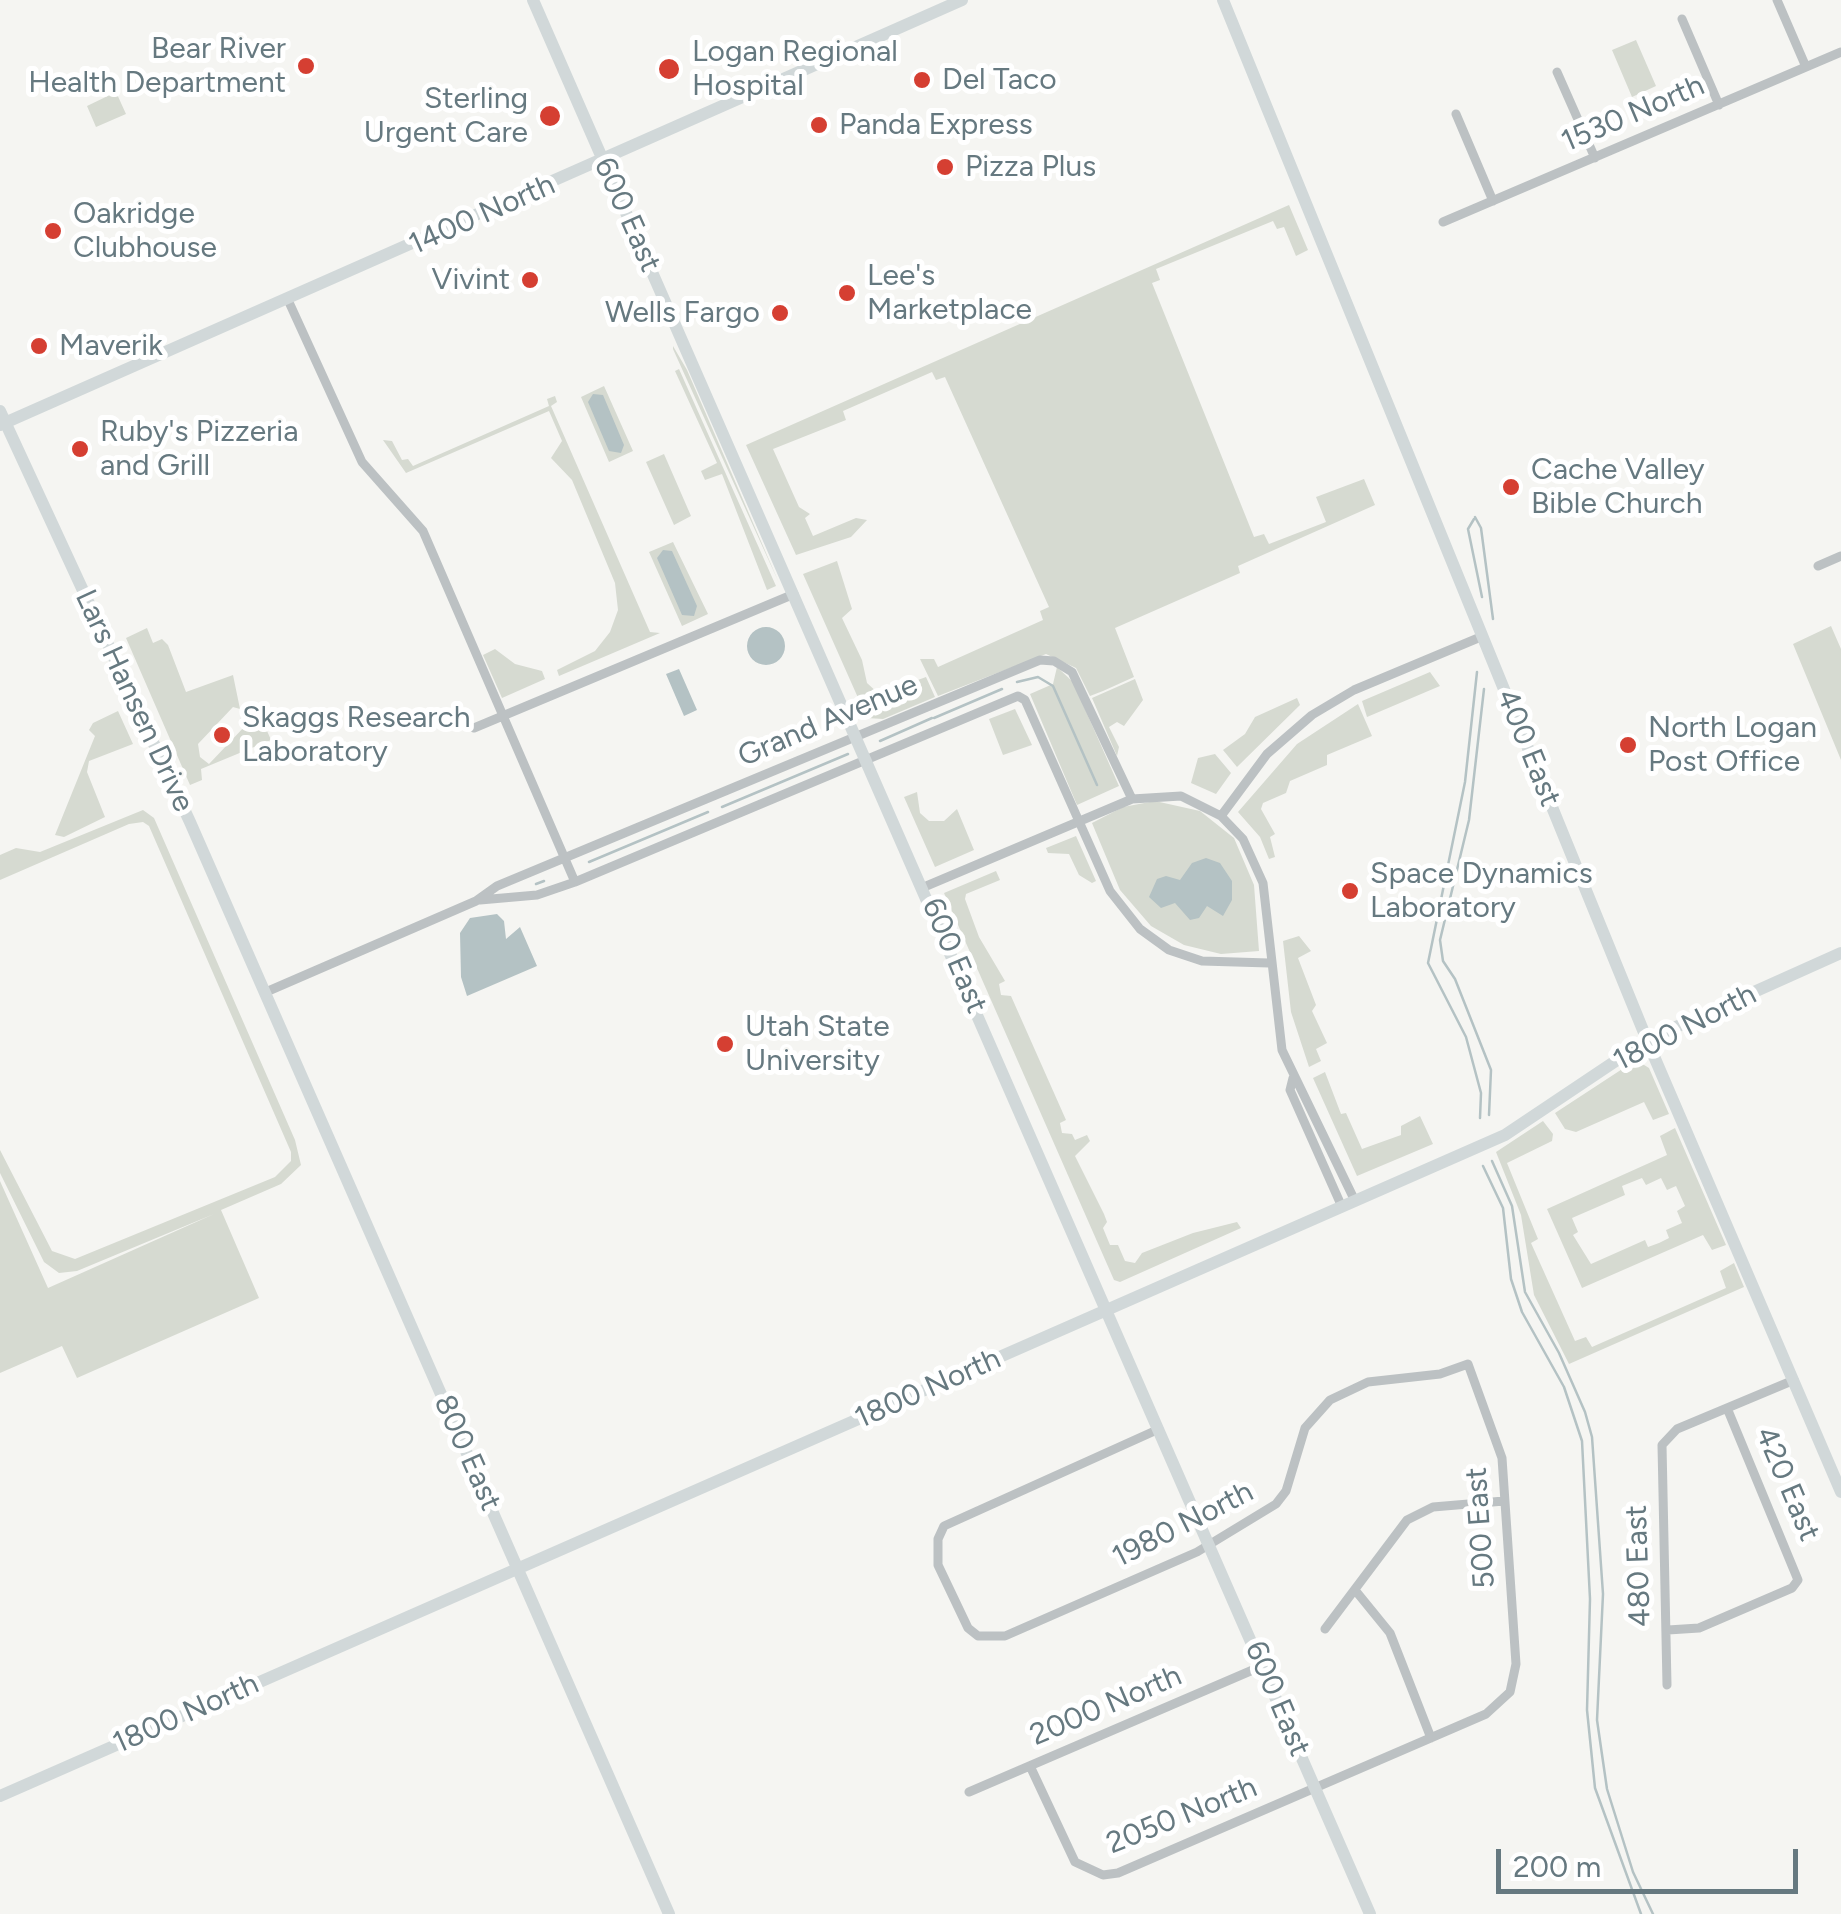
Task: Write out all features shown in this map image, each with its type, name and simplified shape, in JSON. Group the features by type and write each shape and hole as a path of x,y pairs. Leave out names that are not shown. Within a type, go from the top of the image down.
{"street":[{"name":"600 East","path":"533,0 1370,1914"},
{"name":"1400 North","path":"2,420 288,300 962,0"},
{"name":"400 East","path":"1223,0 1647,1040 1841,1492"},
{"path":"1777,0 1806,67"},
{"path":"1682,19 1719,105"},
{"name":"1530 North","path":"1444,222 1841,52"},
{"path":"1558,72 1595,158"},
{"path":"1456,114 1493,200"},
{"path":"288,300 362,462 423,532 574,882"},
{"name":"Lars Hansen Drive","path":"2,420 266,992"},
{"path":"1818,566 1841,556"},
{"path":"474,728 794,594"},
{"path":"1221,816 1267,754 1312,715 1354,690 1482,636"},
{"name":"Grand Avenue","path":"266,992 476,901 497,886 1029,664 1054,661 1076,679 1132,799"},
{"name":"Grand Avenue","path":"476,901 536,894 574,882 1022,697 1078,821"},
{"path":"924,887 1132,799 1156,794 1182,796 1221,816 1243,839 1262,883 1278,1031 1293,1078 1290,1090 1348,1204"},
{"path":"1078,821 1110,891 1140,930 1169,950 1202,962 1269,963"},
{"name":"1800 North","path":"0,1796 1504,1135 1647,1040 1841,954"},
{"name":"800 East","path":"266,992 669,1914"},
{"name":"1980 North","path":"1160,1430 944,1526 938,1538 938,1565 961,1618 978,1636 1005,1636 1210,1544 1276,1504 1286,1491 1305,1428 1330,1400 1368,1382 1440,1374 1468,1364"},
{"name":"500 East","path":"1468,1364 1495,1428 1516,1664 1510,1692"},
{"path":"1728,1408 1794,1380"},
{"name":"480 East","path":"1667,1685 1662,1445 1677,1429 1728,1408"},
{"name":"420 East","path":"1668,1630 1699,1628 1792,1588 1798,1580 1728,1408"},
{"path":"1325,1628 1397,1531 1420,1511 1504,1501"},
{"path":"1356,1590 1390,1633 1431,1738"},
{"name":"2000 North","path":"969,1792 1262,1666"},
{"name":"2050 North","path":"1030,1766 1068,1851 1086,1870 1118,1873 1486,1714 1510,1692"}],"shaded area":[{"path":"1636,40 1656,86 1632,97 1612,50"},
{"path":"116,92 126,114 96,127 87,106"},
{"path":"1289,205 1308,250 1296,256 1284,227 1277,229 1273,221 1156,269 1160,280 1152,283 1254,537 1264,534 1269,544 1326,522 1316,497 1364,479 1375,505 1238,566 1240,573 1115,628 1134,677 1090,696 1076,668 1046,654 938,696 920,659 934,659 938,667 1043,620 1040,611 1049,607 945,377 936,380 932,372 843,411 846,420 773,449 799,507 810,514 805,518 813,536 856,518 867,520 851,537 796,555 746,445"},
{"path":"673,349 687,370 779,583"},
{"path":"679,369 776,586 767,590 722,474 705,480 701,471 717,463 675,371"},
{"path":"604,386 633,451 609,462 581,397"},
{"path":"593,394 603,395 624,445 621,453 609,451 588,402"},
{"path":"555,396 557,402 551,406 650,632 660,633 559,676 557,670 595,651 610,632 618,610 615,583 572,480 551,458 562,441 549,411 406,473 383,440 392,441 402,460 408,459 413,466 549,406 547,399"},
{"path":"664,454 691,516 674,525 646,462"},
{"path":"673,542 708,614 682,626 649,552"},
{"path":"663,550 672,551 697,606 694,616 682,615 657,558"},
{"path":"837,561 852,609 842,618 862,660 867,683 879,694 926,677 935,697 883,719 867,718 803,574"},
{"path":"1831,626 1841,649 1841,760 1793,644"},
{"path":"766,627 779,633 785,646 779,659 766,665 753,659 747,646 753,633"},
{"path":"147,628 153,643 162,639 168,645 186,692 233,675 240,709 233,707 198,744 200,757 209,764 246,725 240,719 246,713 252,718 261,717 271,740 201,769 202,780 190,785 126,638"},
{"path":"495,649 515,664 542,671 545,679 502,698 483,655"},
{"path":"1057,667 1073,682 1119,786 1077,805 1030,694 1053,684"},
{"path":"679,669 697,710 684,716 666,674"},
{"path":"1430,672 1440,686 1367,717 1362,701"},
{"path":"1135,679 1143,700 1124,726 1117,722 1109,727 1119,747 1117,756 1092,698"},
{"path":"1297,698 1300,705 1237,767 1223,750 1245,734 1255,717"},
{"path":"1358,704 1372,736 1327,755 1327,765 1290,781 1286,793 1263,803 1261,809 1275,834 1270,837 1275,857 1269,859 1260,837 1238,812 1297,744"},
{"path":"1015,709 1032,745 1003,755 989,719"},
{"path":"118,711 133,744 89,761 87,772 105,817 64,837 55,835 95,736 89,730 93,723"},
{"path":"1215,754 1231,773 1216,794 1191,783 1198,758"},
{"path":"917,792 920,813 929,821 944,821 957,809 974,850 935,867 904,797"},
{"path":"1155,801 1200,811 1234,838 1254,885 1259,951 1221,954 1184,945 1151,926 1120,890 1092,823 1123,807"},
{"path":"143,810 154,818 295,1140 301,1165 281,1184 221,1210 259,1298 77,1378 62,1346 0,1373 0,1181 48,1288 214,1214 77,1271 59,1273 44,1262 0,1173 0,1150 52,1251 75,1259 275,1177 291,1161 291,1152 149,826 143,822 129,824 0,880 0,855 16,848 40,852"},
{"path":"1076,836 1096,881 1092,883 1079,875 1069,854 1048,853 1046,848"},
{"path":"1206,858 1220,863 1232,881 1232,900 1223,916 1207,906 1199,918 1190,920 1175,903 1161,908 1149,897 1157,879 1166,876 1180,880 1192,863"},
{"path":"996,871 1000,880 966,894 965,899 979,937 1005,981 999,984 1001,995 1011,996 1066,1120 1060,1123 1062,1133 1072,1134 1075,1140 1087,1135 1090,1141 1075,1156 1104,1214 1107,1222 1103,1228 1110,1245 1118,1245 1125,1261 1135,1263 1142,1253 1193,1233 1237,1222 1241,1228 1120,1282 1114,1280 944,893"},
{"path":"497,914 504,921 506,939 520,927 537,966 467,996 461,977 460,933 470,918"},
{"path":"1299,936 1311,951 1298,958 1316,1005 1312,1011 1327,1043 1316,1049 1321,1061 1309,1067 1291,1012 1283,941"},
{"path":"1636,1060 1649,1068 1669,1114 1653,1120 1644,1102 1576,1132 1565,1129 1555,1113"},
{"path":"1325,1072 1341,1114 1346,1113 1362,1149 1401,1135 1401,1126 1420,1116 1433,1144 1357,1176 1313,1078"},
{"path":"1543,1121 1553,1134 1552,1141 1507,1163 1538,1239 1531,1243 1575,1341 1586,1337 1592,1347 1726,1288 1720,1271 1734,1263 1744,1287 1569,1364 1534,1295 1521,1215 1496,1152"},
{"path":"1675,1128 1726,1245 1712,1250 1703,1235 1582,1288 1547,1209 1667,1155 1660,1136","holes":["1642,1178 1646,1185 1661,1178 1667,1190 1676,1186 1685,1206 1677,1211 1682,1223 1666,1230 1669,1238 1659,1243 1648,1247 1645,1240 1591,1264 1573,1235 1578,1232 1572,1218 1625,1195 1622,1186"]}],"waterway":[{"path":"1475,517 1481,528 1493,619"},
{"path":"1474,519 1468,529 1482,597"},
{"path":"1477,672 1465,782 1428,963 1466,1037 1481,1093 1480,1118"},
{"path":"1017,682 1038,677 1053,686 1097,785"},
{"path":"934,718 1002,689"},
{"path":"1484,689 1469,820 1440,940 1443,961 1455,979 1491,1070 1489,1115"},
{"path":"880,741 932,718"},
{"path":"722,807 848,754"},
{"path":"589,862 708,812"},
{"path":"536,884 544,881"},
{"path":"1492,1161 1512,1206 1525,1292 1559,1353 1592,1437 1603,1594 1597,1720 1607,1789 1633,1872 1653,1914"},
{"path":"1483,1166 1503,1208 1511,1279 1522,1312 1564,1387 1582,1441 1590,1599 1587,1710 1595,1788 1641,1914"}],"place":[{"name":"Bear River Health Department","path":"306,66"},
{"name":"Logan Regional Hospital","path":"669,69"},
{"name":"Del Taco","path":"922,80"},
{"name":"Sterling Urgent Care","path":"550,116"},
{"name":"Panda Express","path":"819,125"},
{"name":"Pizza Plus","path":"945,167"},
{"name":"Oakridge Clubhouse","path":"53,231"},
{"name":"Vivint","path":"530,280"},
{"name":"Lee's Marketplace","path":"847,293"},
{"name":"Wells Fargo","path":"780,313"},
{"name":"Maverik","path":"39,346"},
{"name":"Ruby's Pizzeria and Grill","path":"80,449"},
{"name":"Cache Valley Bible Church","path":"1511,487"},
{"name":"Skaggs Research Laboratory","path":"222,735"},
{"name":"North Logan Post Office","path":"1628,745"},
{"name":"Space Dynamics Laboratory","path":"1350,891"},
{"name":"Utah State University","path":"725,1044"}]}
